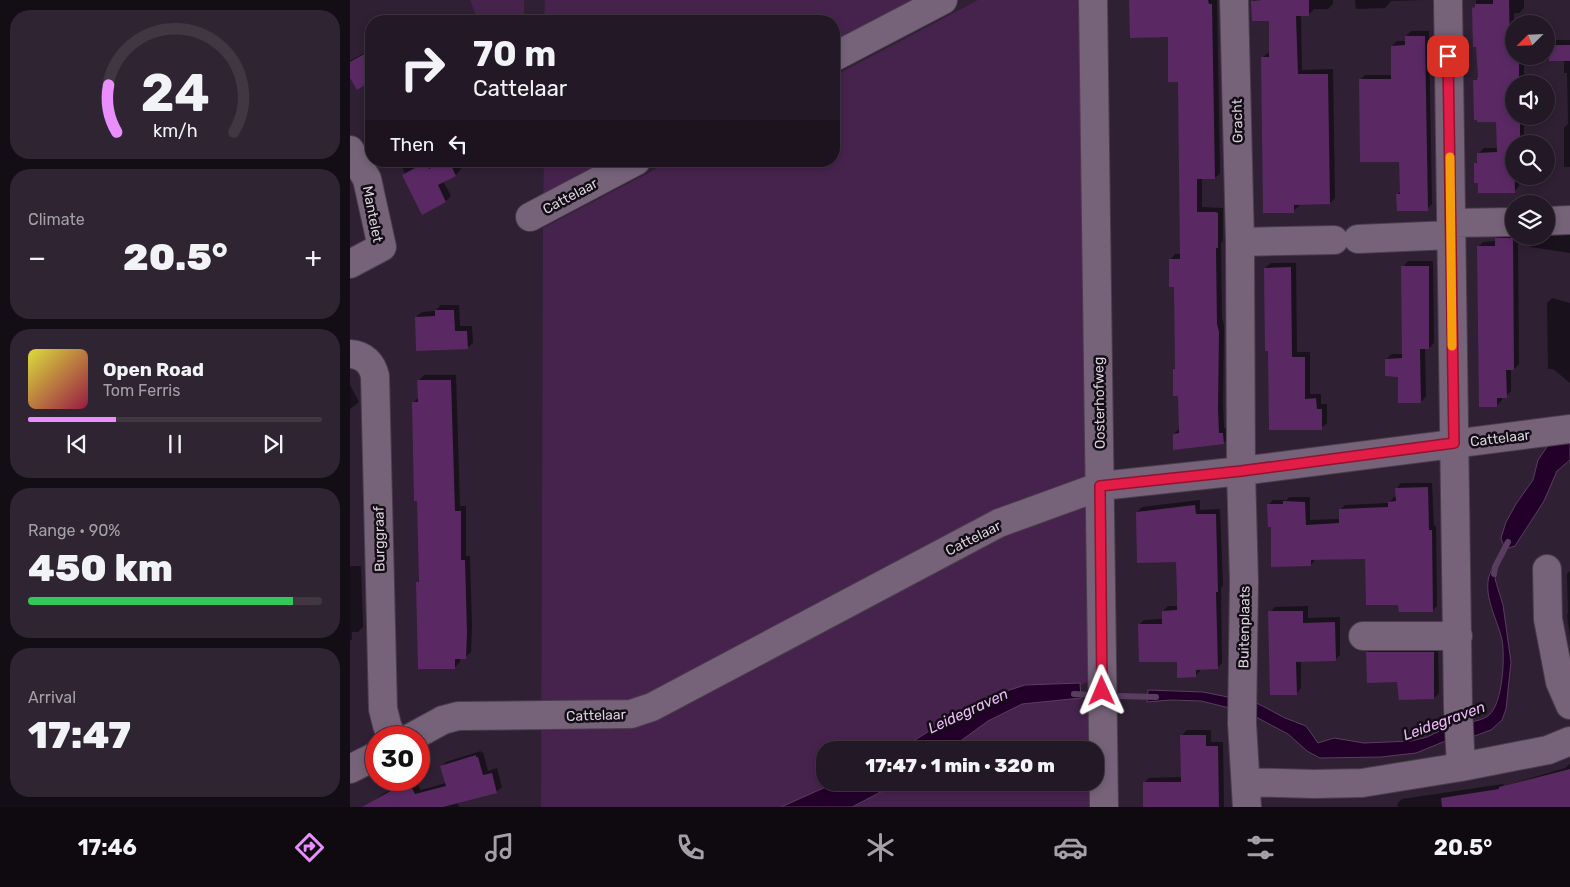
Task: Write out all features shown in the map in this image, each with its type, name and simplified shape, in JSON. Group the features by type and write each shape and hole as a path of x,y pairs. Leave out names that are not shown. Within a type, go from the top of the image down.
{"street":[{"path":"840,54 943,0"},
{"name":"Oosterhofweg","path":"1093,0 1104,807"},
{"name":"Gracht","path":"1234,0 1240,242 1241,471"},
{"path":"1448,0 1460,755"},
{"name":"Mantelet","path":"350,150 367,179 382,247 350,264"},
{"name":"Cattelaar","path":"530,217 625,167"},
{"path":"1555,221 1570,220"},
{"path":"1240,242 1346,240 1505,223"},
{"name":"Burggraaf","path":"350,354 359,355 369,362 375,376 383,709 387,726"},
{"name":"Cattelaar","path":"430,727 442,720 458,716 631,714 652,708 999,523 1100,486 1241,471 1560,430"},
{"name":"Buitenplaats","path":"1241,471 1244,581 1242,723 1247,795 1314,784 1362,783 1460,755 1548,750 1570,741"},
{"path":"1547,569 1548,619 1560,682 1570,705"},
{"path":"1362,636 1458,636"},
{"path":"350,770 365,762"}],"shaded area":[{"path":"470,0 524,0 524,15 476,15"},
{"path":"545,0 925,0 840,45 840,15 544,15"},
{"path":"978,0 1088,0 1095,679 1080,685 1080,683 997,694 950,718 913,741 816,741 816,791 818,791 781,807 541,807 543,228 660,167 840,167 840,73"},
{"path":"544,167 609,167 543,202"},
{"path":"1081,698 1098,706 1098,741 960,741 988,721 1022,704"},
{"path":"883,791 1098,791 1098,807 852,807"}],"water":[{"path":"1570,421 1570,460 1557,471 1544,501 1515,546 1505,549 1501,538 1506,522 1533,480 1538,460"},
{"path":"1494,566 1497,567 1495,579 1503,605 1511,662 1506,709 1502,720 1491,730 1469,738 1468,723 1484,718 1494,709 1502,679 1502,640 1488,593 1490,575"},
{"path":"1080,683 1081,698 1022,704 988,721 960,741 913,741 950,718 997,694 1025,685"},
{"path":"1148,690 1203,692 1238,699 1238,710 1201,701 1170,700 1147,702"},
{"path":"1253,701 1285,718 1306,726 1318,743 1334,738 1364,743 1411,741 1427,737 1446,728 1448,740 1416,753 1381,757 1320,758 1307,751 1288,734 1252,715"},
{"path":"817,791 883,791 852,807 781,807"}],"building":[{"path":"1129,0 1208,0 1209,4 1212,4 1215,179 1197,179 1197,212 1218,213 1218,248 1216,248 1217,324 1219,332 1218,409 1219,433 1223,433 1224,444 1173,450 1173,434 1179,433 1178,396 1173,396 1173,369 1175,369 1174,287 1169,287 1169,259 1180,259 1178,82 1168,82 1168,37 1130,38"},
{"path":"1309,0 1309,16 1296,16 1298,74 1328,74 1330,204 1294,205 1294,213 1263,213 1261,57 1269,57 1269,21 1252,21 1251,1"},
{"path":"1493,0 1509,0 1509,15 1505,15 1505,65 1519,65 1519,75 1505,75 1505,125 1520,125 1520,135 1505,135 1505,185 1515,185 1515,193 1478,193 1478,183 1474,183 1474,163 1477,163 1477,153 1497,152 1496,122 1477,122 1477,120 1474,120 1473,80 1478,78 1476,47 1473,47 1472,8 1475,7 1475,4 1493,4"},
{"path":"1405,36 1425,36 1428,211 1397,211 1396,194 1400,194 1399,162 1360,162 1359,79 1391,79 1391,46 1405,45"},
{"path":"1555,45 1570,45 1570,61 1555,61"},
{"path":"365,53 365,85 357,90 350,78 350,62"},
{"path":"417,167 428,167 429,169 433,167 452,167 456,176 438,185 446,202 422,215 402,175"},
{"path":"1495,238 1505,238 1505,245 1513,245 1514,370 1506,370 1507,398 1497,398 1497,407 1479,407 1477,246 1495,246"},
{"path":"1401,266 1429,266 1429,349 1420,349 1421,403 1398,403 1398,377 1385,376 1385,359 1402,358"},
{"path":"1291,267 1292,357 1305,357 1305,399 1316,398 1317,409 1322,409 1322,430 1269,430 1268,351 1265,351 1264,268"},
{"path":"435,310 454,310 455,331 467,331 468,349 416,351 415,317 435,316"},
{"path":"417,380 451,380 455,511 461,511 461,560 465,560 467,632 466,659 455,659 455,669 418,669 416,582 419,582 417,501 414,501 412,402 418,402"},
{"path":"1428,487 1429,530 1432,530 1433,612 1399,612 1398,605 1366,605 1365,559 1311,560 1311,566 1271,567 1271,527 1268,527 1267,504 1283,504 1283,501 1305,502 1306,525 1339,523 1339,509 1388,507 1388,502 1396,501 1395,488"},
{"path":"1195,505 1196,514 1216,514 1218,669 1196,670 1196,677 1177,678 1177,662 1139,662 1138,624 1162,624 1162,611 1177,610 1177,592 1176,562 1137,563 1136,512"},
{"path":"1268,611 1303,611 1303,623 1335,622 1336,661 1296,662 1297,695 1270,695"},
{"path":"1366,652 1434,652 1434,699 1399,700 1397,682 1367,683"},
{"path":"1180,735 1206,735 1206,746 1218,746 1219,807 1143,807 1143,782 1181,782"},
{"path":"476,755 483,775 492,773 497,793 443,807 362,807 391,791 414,791 415,794 446,786 440,766"},
{"path":"1570,769 1570,807 1442,807 1441,798 1499,789 1499,787"}],"waterway":[{"name":"Leidegraven","path":"1494,574 1495,567 1508,542"},
{"name":"Leidegraven","path":"1074,694 1092,695"},
{"name":"Leidegraven","path":"1119,696 1156,697"}],"slow traffic":[{"path":"1450,157 1452,346"}],"route":[{"path":"1102,691 1100,486 1241,471 1454,443 1448,56"}]}
